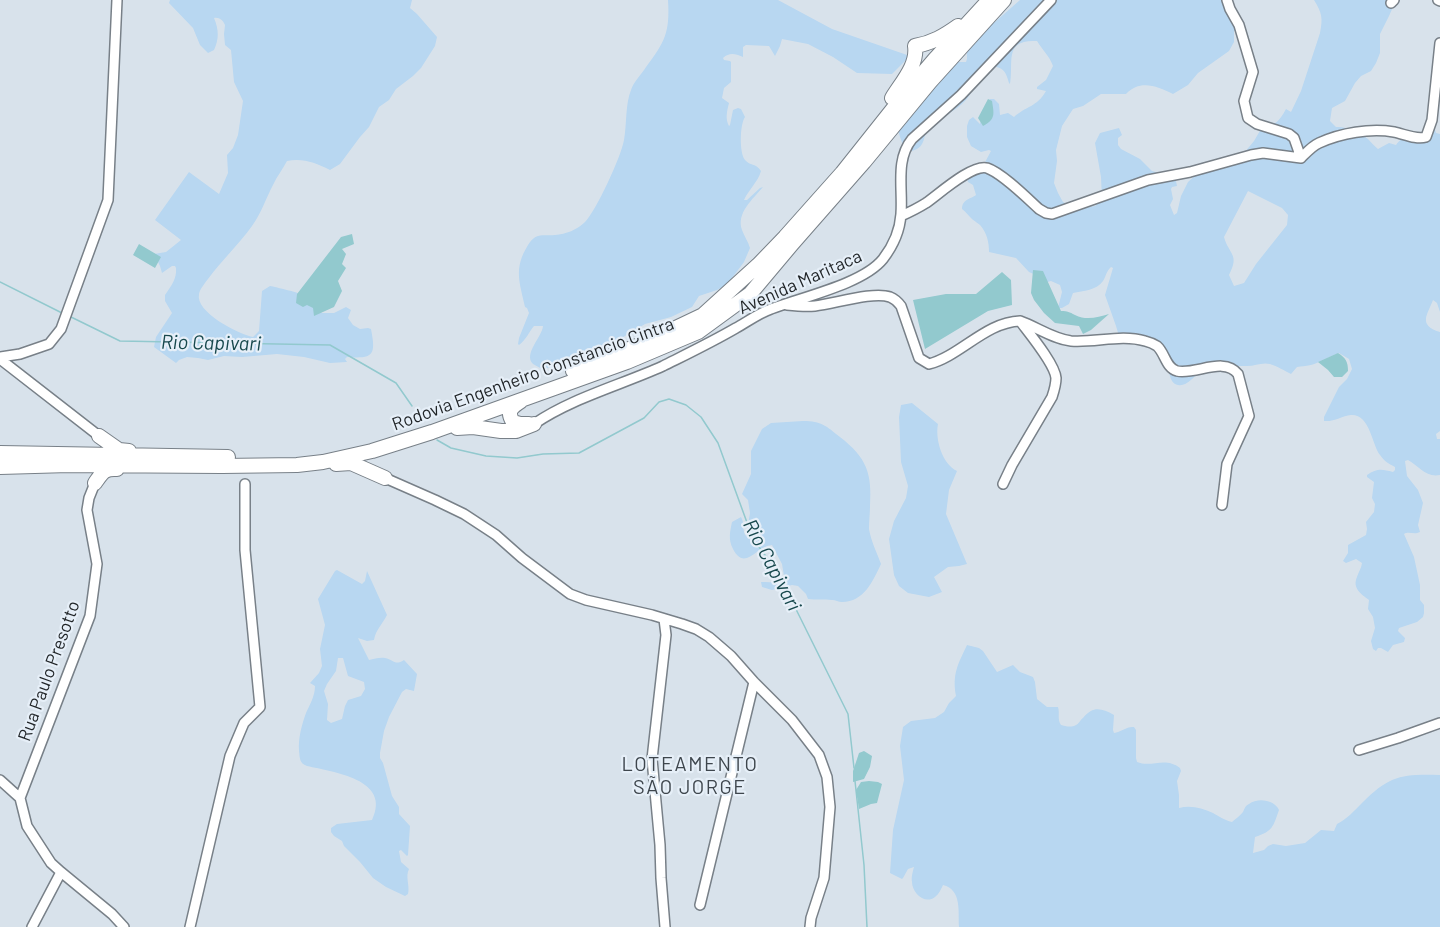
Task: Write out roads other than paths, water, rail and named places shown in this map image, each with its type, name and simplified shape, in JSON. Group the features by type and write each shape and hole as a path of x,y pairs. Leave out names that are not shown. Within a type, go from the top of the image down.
{"highway":[{"name":"Rodovia Engenheiro Constancio Cintra","path":"0,453 153,465 297,465 322,462 372,451 432,432 627,362 698,332 750,294 930,82 1004,0"},
{"name":"Rodovia Engenheiro Constancio Cintra","path":"0,467 69,460 163,455 259,458 313,456 375,442 642,344 703,315 758,265 812,207 912,86 987,2"},
{"path":"877,130 891,100 913,64 915,46 937,40 987,2"},
{"path":"522,400 513,407 509,416 513,422 534,424"},
{"path":"432,432 473,427 516,431 534,424"},
{"path":"99,436 118,450 163,455"},
{"path":"69,460 105,448 99,436"},
{"path":"385,478 376,471 375,466 378,458 395,444"},
{"path":"69,460 98,468 95,483"},
{"path":"297,465 351,463 385,478"},
{"path":"95,483 109,469 153,465"}],"street":[{"path":"0,358 49,344 61,329 108,200 117,0"},
{"name":"Avenida Maritaca","path":"534,424 557,411 663,366 770,309 857,278 873,269 883,259 897,236 901,216 901,161 906,147 961,95 1051,0"},
{"path":"1227,0 1239,25 1253,72 1244,96 1248,118 1257,124 1289,134 1294,138 1301,158"},
{"path":"901,216 981,168 995,173 1039,209 1052,214 1148,180 1190,172 1251,155 1263,153 1301,158 1317,144 1336,137 1380,131 1419,138 1426,137 1432,120 1440,43"},
{"path":"784,304 811,307 865,297 891,297 901,306 919,358 929,364 999,325 1020,321 1070,341 1131,338 1143,340 1158,347 1171,368 1176,371 1224,366 1234,369 1238,374 1249,416 1227,464 1222,505"},
{"path":"1003,484 1052,397 1055,387 1055,373 1020,321"},
{"path":"0,358 99,436"},
{"path":"385,478 464,514 496,535 570,594 696,629 731,656 792,720 819,754 827,777 830,807 824,878 810,927"},
{"name":"Rua Paulo Presotto","path":"20,798 90,616 97,564 87,510 95,483"},
{"path":"190,927 230,756 244,723 260,706 245,550 245,484"},
{"path":"664,619 666,635 652,759 660,845 664,927"},
{"path":"700,905 754,682"},
{"path":"1359,750 1440,723"},
{"path":"0,780 20,798 27,826 51,863 112,914 124,927"},
{"path":"32,927 61,872"}],"waterway":[{"name":"Rio Capivari","path":"0,282 62,313"},
{"name":"Rio Capivari","path":"69,316 120,341 330,345 396,383 412,406"},
{"name":"Rio Capivari","path":"437,440 451,448 486,456 517,458 543,454 579,453 644,418 659,402 669,399 686,405 701,417 718,443 753,539 777,571 848,714 854,768"},
{"name":"Rio Capivari","path":"855,781 864,865 867,927"}],"district":[{"name":"LOTEAMENTO SÃO JORGE","path":"690,776"}]}
